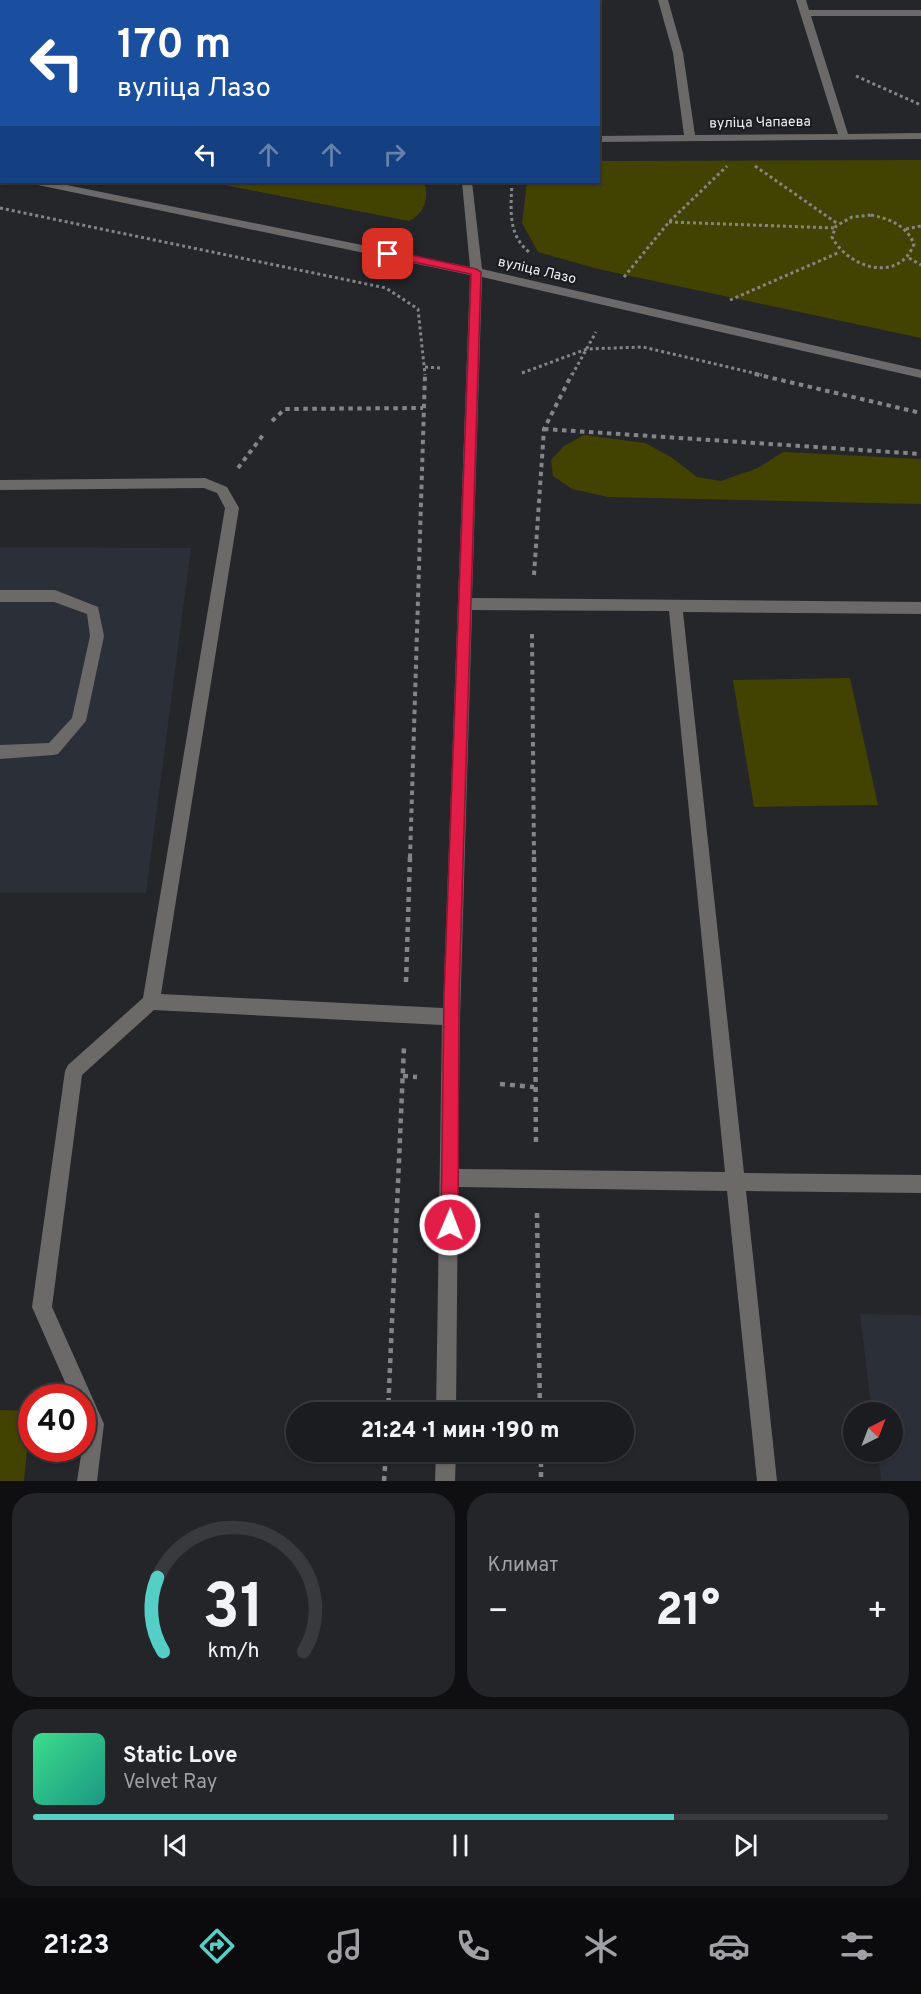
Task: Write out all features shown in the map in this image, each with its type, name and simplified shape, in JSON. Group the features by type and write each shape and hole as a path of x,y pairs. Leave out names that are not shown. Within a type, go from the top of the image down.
{"street":[{"path":"663,0 678,53 690,138"},
{"path":"801,0 844,137"},
{"path":"805,13 921,13"},
{"name":"вуліца Чапаева","path":"600,139 921,136"},
{"name":"вуліца Лазо","path":"43,183 476,272 921,375"},
{"path":"447,1402 451,1017 476,272 467,183"},
{"path":"0,485 205,483 222,490 232,508 151,1002 74,1071 42,1306 94,1424 87,1481"},
{"path":"0,596 55,596 93,611 97,636 79,721 53,749 0,752"},
{"path":"464,604 921,608"},
{"path":"675,606 767,1481"},
{"path":"151,1002 405,1017 451,1017"},
{"path":"450,1178 921,1184"},
{"path":"445,1481 446,1462"}],"path":[{"path":"819,58 921,105"},
{"path":"748,161 838,224"},
{"path":"621,280 669,222 731,162"},
{"path":"512,183 512,231 523,248 537,256"},
{"path":"0,208 386,288 418,309 424,367 423,408 403,1076 388,1402"},
{"path":"871,215 894,221 906,229 914,244 909,258 898,264 875,267 859,264 840,252 832,237 834,228 838,224 855,216 871,215"},
{"path":"669,222 834,228"},
{"path":"906,229 921,226"},
{"path":"724,302 840,252"},
{"path":"909,258 921,266"},
{"path":"540,1402 534,1087 532,604 544,429 553,408 596,332"},
{"path":"522,374 587,349 643,347 921,413"},
{"path":"424,367 440,368"},
{"path":"272,421 285,409 423,408"},
{"path":"544,429 921,454"},
{"path":"222,490 263,435"},
{"path":"403,1076 419,1078"},
{"path":"500,1084 534,1087"},
{"path":"384,1481 385,1462"},
{"path":"541,1462 541,1481"}],"shaded area":[{"path":"921,160 921,338 598,269 538,252 522,223 527,183 600,183 600,161"},
{"path":"214,183 424,183 426,199 419,214 409,221"},
{"path":"584,435 645,443 671,457 697,477 721,481 758,468 783,452 921,459 921,504 608,497 572,489 553,476 551,460 564,446"},
{"path":"0,547 191,548 146,893 0,893"},
{"path":"850,678 878,805 754,807 733,680"},
{"path":"860,1314 921,1315 921,1481 881,1481 879,1462 903,1462 903,1402 871,1402"},
{"path":"0,1410 18,1411 18,1462 26,1462 24,1481 0,1481"}],"route":[{"path":"388,254 476,272 451,995 450,1225"}]}
